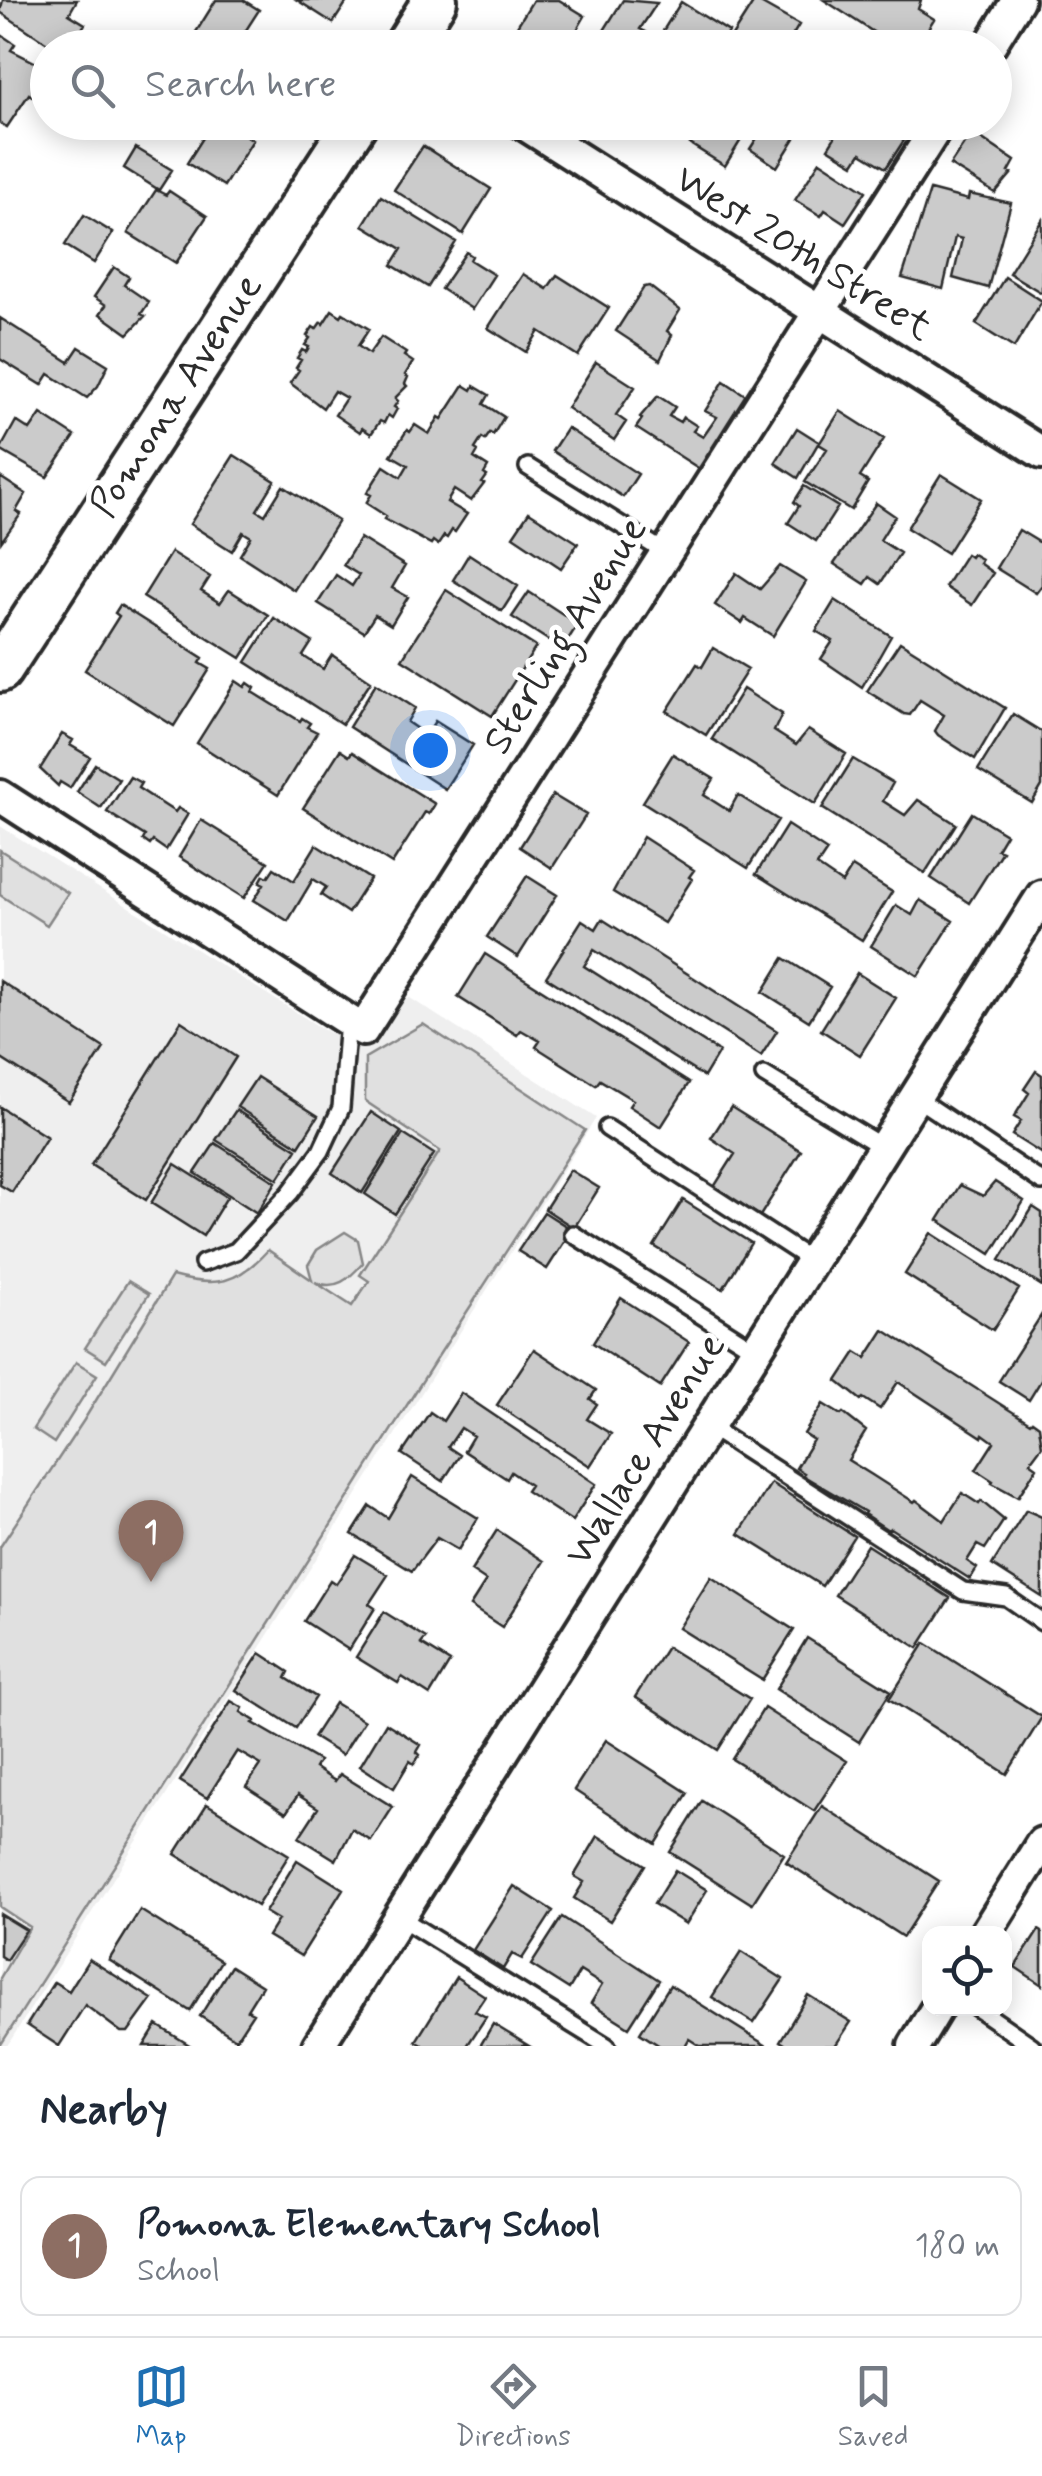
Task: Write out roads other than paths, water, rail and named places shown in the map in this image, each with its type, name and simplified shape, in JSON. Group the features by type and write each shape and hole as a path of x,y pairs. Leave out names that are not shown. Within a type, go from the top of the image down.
{"street":[{"path":"416,30 435,0"},
{"path":"999,30 1018,0"},
{"name":"Pomona Avenue","path":"0,670 344,140"},
{"name":"West 20th Street","path":"549,140 1042,453"},
{"name":"Sterling Avenue","path":"348,1020 363,1030 929,140"},
{"path":"0,796 348,1020"},
{"name":"Wallace Avenue","path":"318,2046 1042,896"},
{"path":"992,1926 1033,1877 1042,1843"},
{"path":"914,2046 933,2016"}],"lane":[{"path":"528,467 666,553"},
{"path":"204,1263 236,1251 290,1193 321,1151 341,1108 348,1020"},
{"path":"764,1076 884,1148"},
{"path":"915,1097 1042,1182"},
{"path":"608,1128 812,1262"},
{"path":"574,1234 756,1350"},
{"path":"708,1426 963,1591 1006,1596 1042,1622"},
{"path":"398,1917 607,2046"},
{"path":"989,2016 1032,2046"}],"place":[{"name":"Pomona Elementary School","path":"151,1582"}]}
